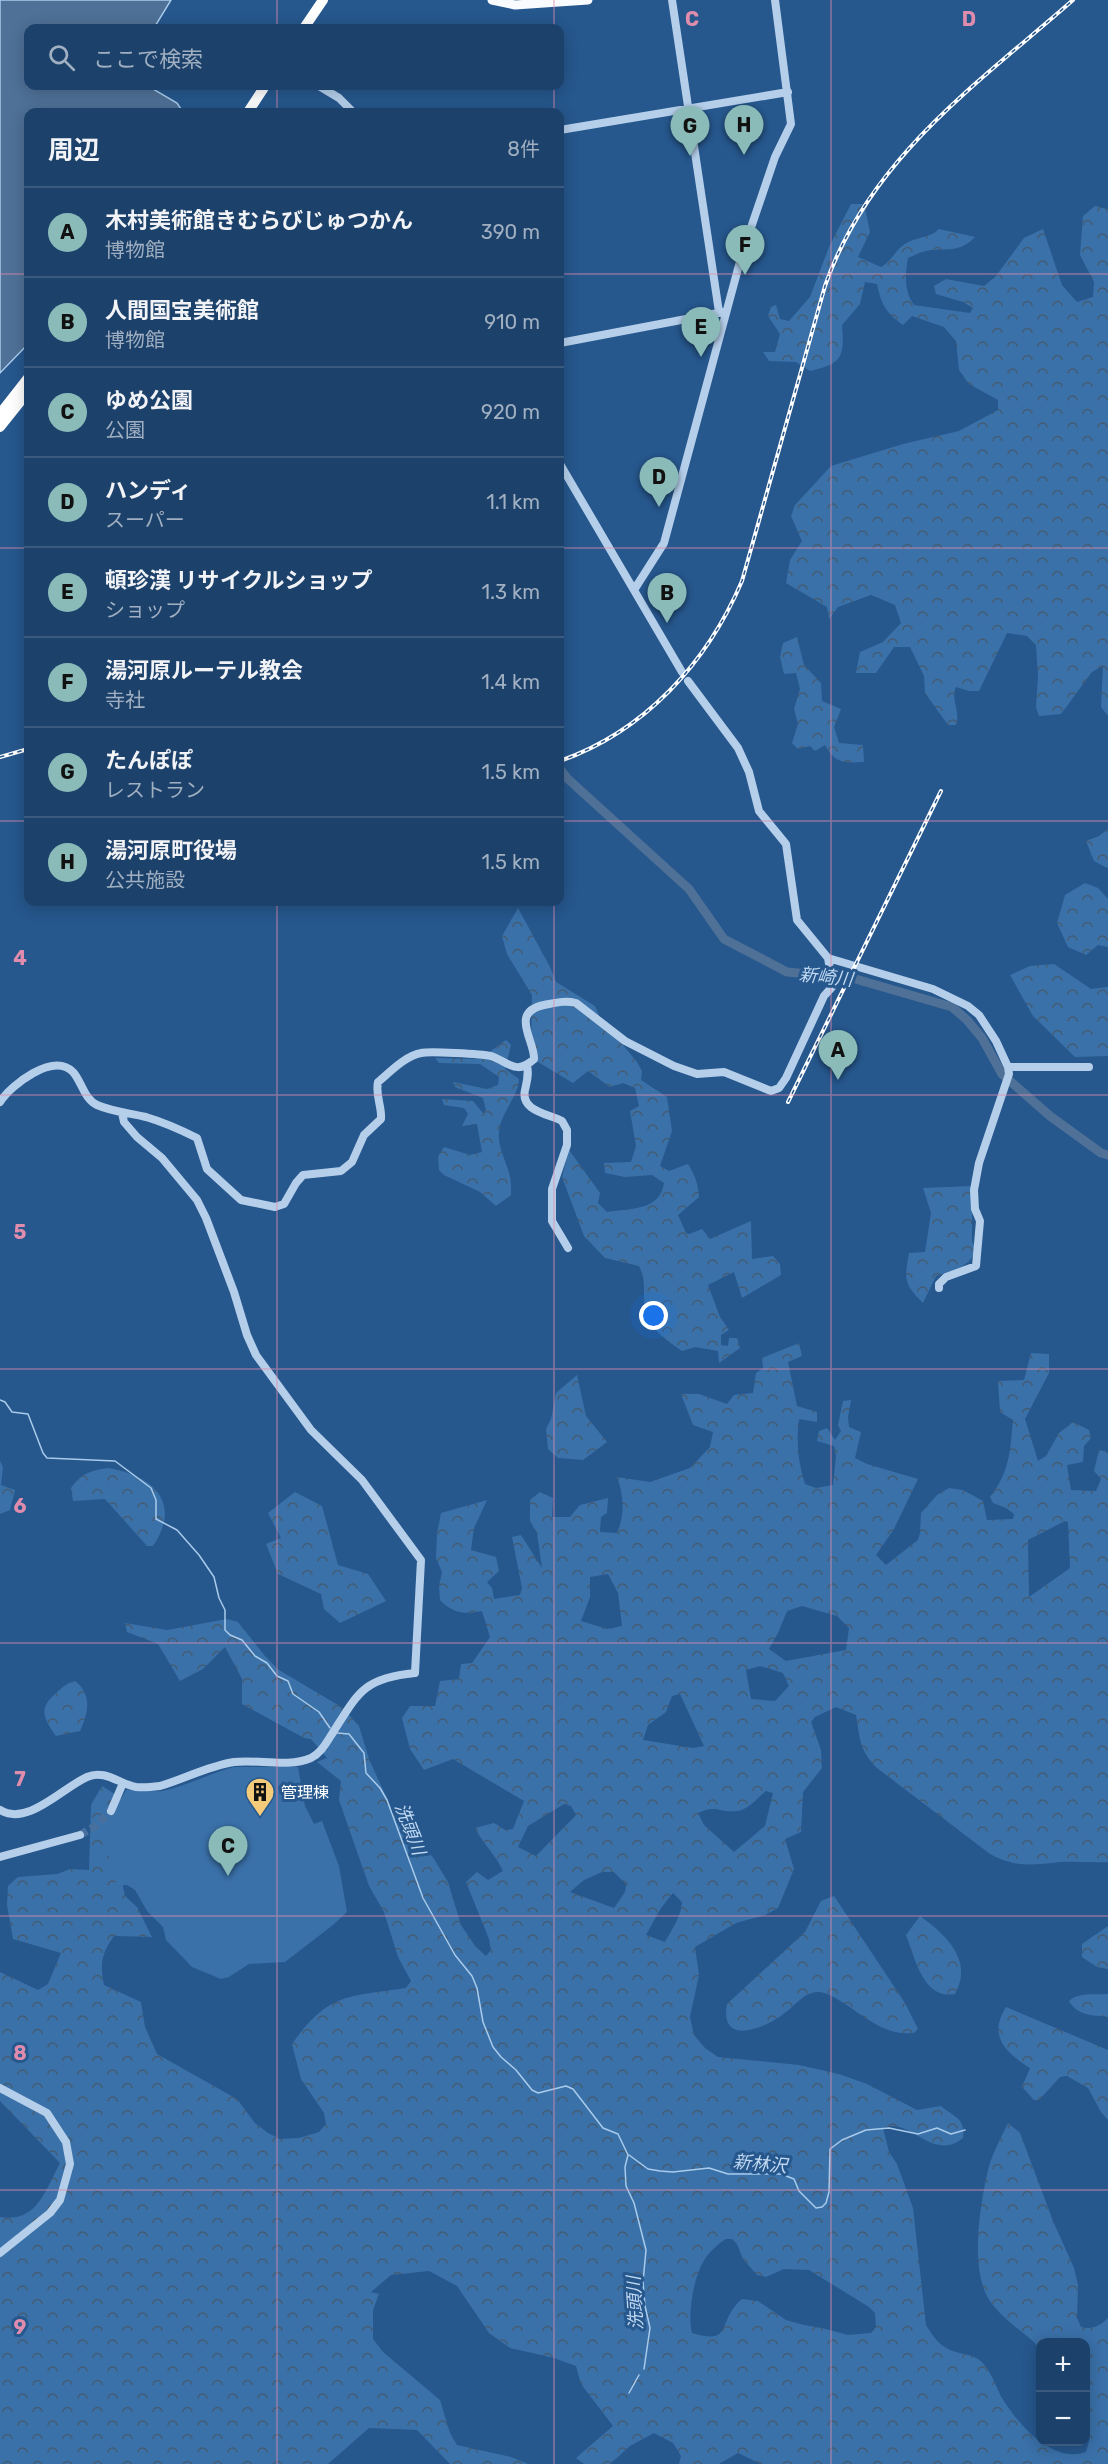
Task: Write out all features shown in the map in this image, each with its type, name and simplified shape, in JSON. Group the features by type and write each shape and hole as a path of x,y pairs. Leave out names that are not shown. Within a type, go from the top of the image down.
{"highway":[{"path":"306,24 323,0"},
{"path":"251,108 263,90"},
{"path":"0,414 24,383"},
{"path":"0,427 24,397"}],"main road":[{"path":"492,0 515,5 588,0"}],"street":[{"path":"672,0 722,312"},
{"path":"634,590 664,543 697,423 722,312 775,157 791,124 775,0"},
{"path":"326,90 339,98 349,108"},
{"path":"564,129 788,92"},
{"path":"564,342 722,312"},
{"path":"564,471 682,672"},
{"path":"0,1102 6,1092 32,1074 55,1066 65,1067 73,1072 94,1103 122,1113 146,1117 197,1138 207,1169 241,1200 275,1207 284,1204 303,1175 330,1174 341,1171 352,1162 364,1136 381,1119 376,1090 378,1082 418,1053 440,1051 491,1056 510,1066 527,1065 534,1059 534,1051 527,1038 527,1015 534,1007 567,1000 576,1003 625,1041 674,1066 697,1074 724,1072 771,1091 779,1088 786,1078 824,996 833,986 828,958 797,920 786,844 759,810 749,772 738,747 688,681"},
{"path":"828,958 933,989 968,1006 979,1015 996,1041 1009,1070 1007,1086 979,1162 974,1190 975,1209 980,1221 976,1266 946,1277 939,1284 939,1288"},
{"path":"527,1065 525,1100 543,1116 562,1121 567,1130 567,1145 552,1189 552,1221 568,1248"},
{"path":"1009,1070 1089,1067"},
{"path":"0,1810 9,1815 28,1812 89,1776 103,1774 135,1787 160,1786 231,1763 295,1762 312,1758 321,1751 349,1707 367,1686 379,1679 415,1673 421,1560 362,1480 311,1430 256,1355 222,1265 213,1234 197,1200 162,1158 137,1137 124,1122 122,1113"},
{"path":"111,1811 123,1783"},
{"path":"0,1857 80,1835"},
{"path":"0,2088 47,2113 66,2142 70,2164 60,2200 50,2213 0,2253"}],"green space":[{"path":"851,204 864,204 870,232 858,257 881,267 905,244 939,229 975,237 958,248 926,251 908,258 906,271 907,288 914,305 970,313 973,308 963,302 936,294 934,286 946,279 984,286 996,276 1024,238 1043,229 1062,285 1077,302 1093,297 1094,282 1080,255 1083,216 1095,206 1108,209 1108,716 1101,707 1103,666 1092,672 1061,714 1039,716 1036,707 1038,676 1036,645 1027,636 1007,633 979,691 956,687 954,696 956,725 948,725 925,693 924,676 910,647 894,647 876,673 856,673 860,652 883,642 901,623 895,605 871,595 838,607 829,619 827,607 786,583 790,560 802,541 791,516 795,505 831,466 903,444 959,431 998,410 998,400 969,384 959,370 956,341 944,327 912,316 903,325 885,307 877,284 865,282 860,304 842,325 843,345 839,358 835,362 810,371 796,362 769,361 763,352 775,352 780,334 768,316 771,307 776,305 780,319 789,321 810,297 829,247"},
{"path":"797,637 804,665 821,683 822,701 841,709 834,727 839,743 863,745 864,762 841,761 833,756 825,745 815,751 810,746 798,749 792,743 798,724 794,709 800,689 796,673 784,674 780,657 783,643"},
{"path":"1108,829 1107,868 1094,861 1086,841 1099,836"},
{"path":"1085,883 1098,888 1108,899 1108,947 1098,945 1086,955 1068,947 1057,923 1065,895"},
{"path":"518,908 556,982 595,1006 604,1027 637,1062 642,1071 641,1080 667,1097 672,1131 660,1166 669,1171 688,1164 699,1192 699,1197 678,1215 686,1233 702,1229 710,1239 751,1221 752,1259 773,1256 780,1264 781,1275 742,1298 734,1272 708,1285 720,1317 729,1330 721,1335 721,1345 728,1346 729,1338 737,1338 740,1348 719,1363 718,1351 695,1347 682,1351 666,1340 654,1328 646,1313 643,1279 639,1266 605,1258 584,1236 562,1177 569,1150 600,1193 598,1203 607,1212 651,1203 657,1199 664,1183 652,1175 625,1177 605,1173 604,1163 631,1162 636,1146 630,1111 639,1106 635,1088 623,1083 610,1087 588,1071 573,1083 538,1062 533,1064 532,995 507,954 502,936"},
{"path":"1054,964 1091,989 1108,987 1108,1056 1075,1057 1033,1016 1010,975 1030,966"},
{"path":"506,1040 511,1045 505,1069 519,1079 499,1131 501,1149 510,1177 511,1195 496,1206 480,1192 444,1175 439,1170 438,1156 444,1147 470,1155 482,1152 477,1124 462,1126 468,1114 464,1108 444,1105 442,1099 473,1101 483,1113 486,1110 483,1098 455,1087 453,1082 487,1089 498,1085 499,1077 480,1064 439,1063 435,1058 480,1059"},
{"path":"972,1186 972,1241 976,1250 965,1265 936,1276 923,1303 909,1286 906,1270 909,1253 925,1252 931,1213 923,1188"},
{"path":"799,1343 802,1356 788,1362 797,1406 817,1412 817,1422 799,1419 798,1452 805,1484 816,1488 833,1485 836,1456 834,1446 817,1441 819,1431 827,1428 835,1440 841,1431 838,1425 843,1401 851,1400 849,1427 861,1432 855,1458 867,1464 918,1479 894,1529 876,1555 886,1565 918,1540 921,1513 937,1495 949,1488 963,1490 983,1501 987,1520 1013,1519 1014,1514 993,1503 990,1497 1005,1470 1010,1452 1013,1420 1000,1412 998,1381 1024,1380 1031,1353 1049,1354 1049,1373 1025,1419 1038,1461 1046,1456 1059,1433 1073,1422 1089,1430 1091,1438 1084,1446 1083,1462 1067,1465 1071,1490 1096,1491 1101,1479 1094,1471 1099,1450 1108,1452 1108,1862 1024,1864 1008,1862 990,1854 877,1768 864,1749 856,1715 836,1707 815,1717 811,1722 821,1750 822,1768 803,1792 801,1832 785,1839 794,1869 778,1908 765,1915 736,1923 695,1947 699,1975 690,2017 694,2035 705,2048 718,2057 799,2065 839,2074 867,2084 917,2110 941,2106 961,2122 963,2138 952,2144 942,2145 931,2143 902,2128 893,2126 883,2128 889,2152 897,2164 913,2208 926,2325 946,2348 973,2356 982,2363 1009,2408 1036,2438 1036,2446 1048,2446 1073,2454 1086,2452 1088,2446 1090,2446 1090,2338 1036,2338 1036,2345 995,2308 984,2288 980,2272 978,2237 990,2164 1008,2123 1020,2133 1053,2221 1074,2268 1078,2285 1077,2318 1081,2327 1096,2327 1108,2318 1108,2464 761,2464 738,2453 719,2464 679,2464 681,2456 673,2443 654,2433 630,2446 610,2464 584,2464 576,2458 613,2426 581,2384 576,2366 554,2358 510,2348 489,2333 457,2286 429,2271 391,2275 371,2292 379,2294 373,2310 373,2339 383,2352 440,2400 450,2433 457,2445 511,2457 528,2464 450,2464 417,2430 369,2428 328,2464 0,2464 0,2217 13,2218 31,2210 44,2194 60,2163 0,2101 0,1972 38,1990 48,1984 61,1953 13,1939 7,1905 8,1886 18,1877 57,1874 70,1869 89,1870 91,1805 102,1786 139,1809 115,1852 125,1896 137,1907 152,1937 114,1936 106,1948 103,1959 104,1985 141,2002 145,2027 157,2054 237,2099 255,2123 280,2139 299,2138 319,2132 326,2124 324,2113 301,2079 292,2044 305,2027 329,2006 341,2000 369,1993 406,1988 411,1981 398,1957 384,1912 369,1886 339,1800 341,1781 317,1762 327,1758 311,1739 304,1738 242,1704 242,1679 225,1647 203,1669 180,1681 158,1644 127,1632 125,1623 167,1630 227,1619 238,1622 279,1670 343,1708 359,1726 369,1759 400,1827 415,1835 434,1859 448,1882 461,1925 475,1946 486,1956 491,1950 489,1939 466,1882 477,1872 488,1880 503,1871 475,1828 494,1823 505,1830 513,1829 524,1801 453,1759 424,1770 410,1749 402,1718 410,1706 435,1706 440,1681 459,1679 461,1664 472,1663 490,1637 482,1611 459,1612 449,1608 440,1600 439,1586 442,1572 436,1558 441,1513 487,1500 474,1528 471,1550 496,1557 499,1571 487,1582 492,1588 494,1599 520,1595 522,1588 512,1537 521,1535 542,1568 537,1533 530,1521 530,1500 540,1492 553,1498 552,1517 570,1517 580,1505 608,1498 607,1513 601,1517 600,1532 617,1533 623,1505 617,1477 650,1482 690,1468 710,1447 713,1432 693,1425 681,1394 699,1394 727,1404 734,1395 753,1393 756,1373 763,1368 762,1358","holes":["1065,1521 1068,1522 1070,1568 1029,1597 1028,1540","608,1574 618,1593 622,1626 607,1629 581,1621 590,1597 590,1577","802,1606 837,1616 849,1628 846,1650 786,1661 769,1649 787,1611","760,1666 783,1673 789,1686 775,1701 751,1699 746,1670","680,1694 704,1746 693,1748 643,1740 648,1725 666,1712 672,1696","766,1791 773,1793 765,1826 734,1852 704,1825 698,1813 709,1809 741,1810","564,1804 571,1806 576,1815 536,1856 518,1847 528,1826","602,1872 614,1872 626,1884 625,1892 614,1908 570,1892 584,1880","673,1893 682,1902 676,1923 665,1942 646,1935 661,1908","726,2239 732,2239 737,2244 743,2259 757,2275 766,2277 784,2269 809,2270 869,2307 875,2313 876,2327 871,2333 848,2335 786,2320 758,2301 742,2299 734,2307 719,2334 705,2336 692,2333 691,2305 701,2266 709,2253"]},
{"path":"577,1375 586,1416 607,1442 583,1460 558,1458 548,1449 546,1429 551,1419 556,1393"},
{"path":"0,1461 3,1467 1,1485 15,1490 10,1510 0,1514"},
{"path":"108,1468 138,1477 158,1493 164,1504 165,1516 153,1546 147,1546 105,1499 73,1501 71,1488 78,1479"},
{"path":"295,1492 322,1506 338,1565 368,1574 386,1601 340,1623 324,1609 321,1594 278,1574 266,1544 281,1538 268,1513"},
{"path":"75,1681 81,1686 87,1698 87,1711 83,1724 80,1731 56,1736 46,1719 46,1704 62,1688"},
{"path":"234,1767 298,1767 305,1806 314,1824 322,1821 339,1866 347,1912 285,1962 249,1964 229,1977 221,1979 192,1967 166,1940 163,1927 147,1911 135,1890 127,1885 116,1886 114,1865 106,1852 102,1825 113,1813 126,1790 167,1790"},
{"path":"834,1896 905,2003 918,2029 914,2033 904,2033 885,2029 832,1996 818,1992 805,1996 768,2024 749,2030 734,2029 726,2016 727,2004 805,1932 821,1901"},
{"path":"920,1916 939,1931 959,1959 960,1982 955,1994 935,1991 917,1965 906,1935"},
{"path":"1108,1926 1108,1969 1097,1967 1082,1957 1082,1944"},
{"path":"1108,1994 1108,2017 1081,2012 1069,2001 1082,1995"},
{"path":"1006,2007 1108,2050 1108,2120 1088,2088 1067,2076 1060,2077 1039,2100 1034,2100 1022,2087 1030,2068 1013,2056 999,2035 1001,2017"}],"shaded area":[{"path":"0,0 171,0 156,24 24,24 24,90 155,90 177,103 180,108 24,108 24,348 0,373"}],"waterway":[{"name":"新崎川","path":"564,774 689,889 724,939 787,972 852,978 952,1007 982,1038 1002,1074 1050,1116 1101,1153 1108,1155"},
{"name":"洗頭川","path":"0,1400 5,1402 12,1412 28,1414 47,1458 115,1461 151,1488 156,1500 156,1519 177,1530 199,1555 214,1577 219,1598 225,1610 225,1630 242,1640 255,1656 267,1663 277,1676 288,1681 293,1694 319,1712 330,1728"},
{"name":"洗頭川","path":"337,1733 349,1734 364,1753 366,1773 380,1788 387,1800 423,1898 455,1955 472,1976 477,1988 483,2022 493,2047 532,2090 538,2093 566,2086 573,2089 603,2128 618,2134 628,2155 625,2167 626,2186 634,2203 646,2250 643,2282 650,2328 644,2369"},
{"name":"新林沢","path":"629,2155 648,2169 660,2171 709,2168 728,2174 781,2174 794,2179 799,2191 816,2208 826,2203 829,2192 830,2149 842,2140 866,2130 889,2128 918,2134 937,2128 951,2134 965,2130"},
{"name":"洗頭川","path":"629,2393 639,2375"}],"tunnel":[{"path":"80,1835 94,1827 111,1811"}],"railway":[{"path":"564,759 591,748 619,732 646,712 691,666 711,640 728,611 742,581 825,286 844,241 869,200 897,162 929,127 1073,0"},
{"path":"0,757 24,750"},
{"path":"788,1102 941,791"}],"place":[{"name":"湯河原町役場","path":"744,155"},
{"name":"たんぽぽ","path":"690,156"},
{"name":"湯河原ルーテル教会","path":"745,275"},
{"name":"頓珍漢 リサイクルショップ","path":"701,357"},
{"name":"ハンディ","path":"659,507"},
{"name":"人間国宝美術館","path":"667,623"},
{"name":"木村美術館きむらびじゅつかん","path":"838,1080"},
{"name":"管理棟","path":"260,1818"},
{"name":"ゆめ公園","path":"228,1876"}]}
